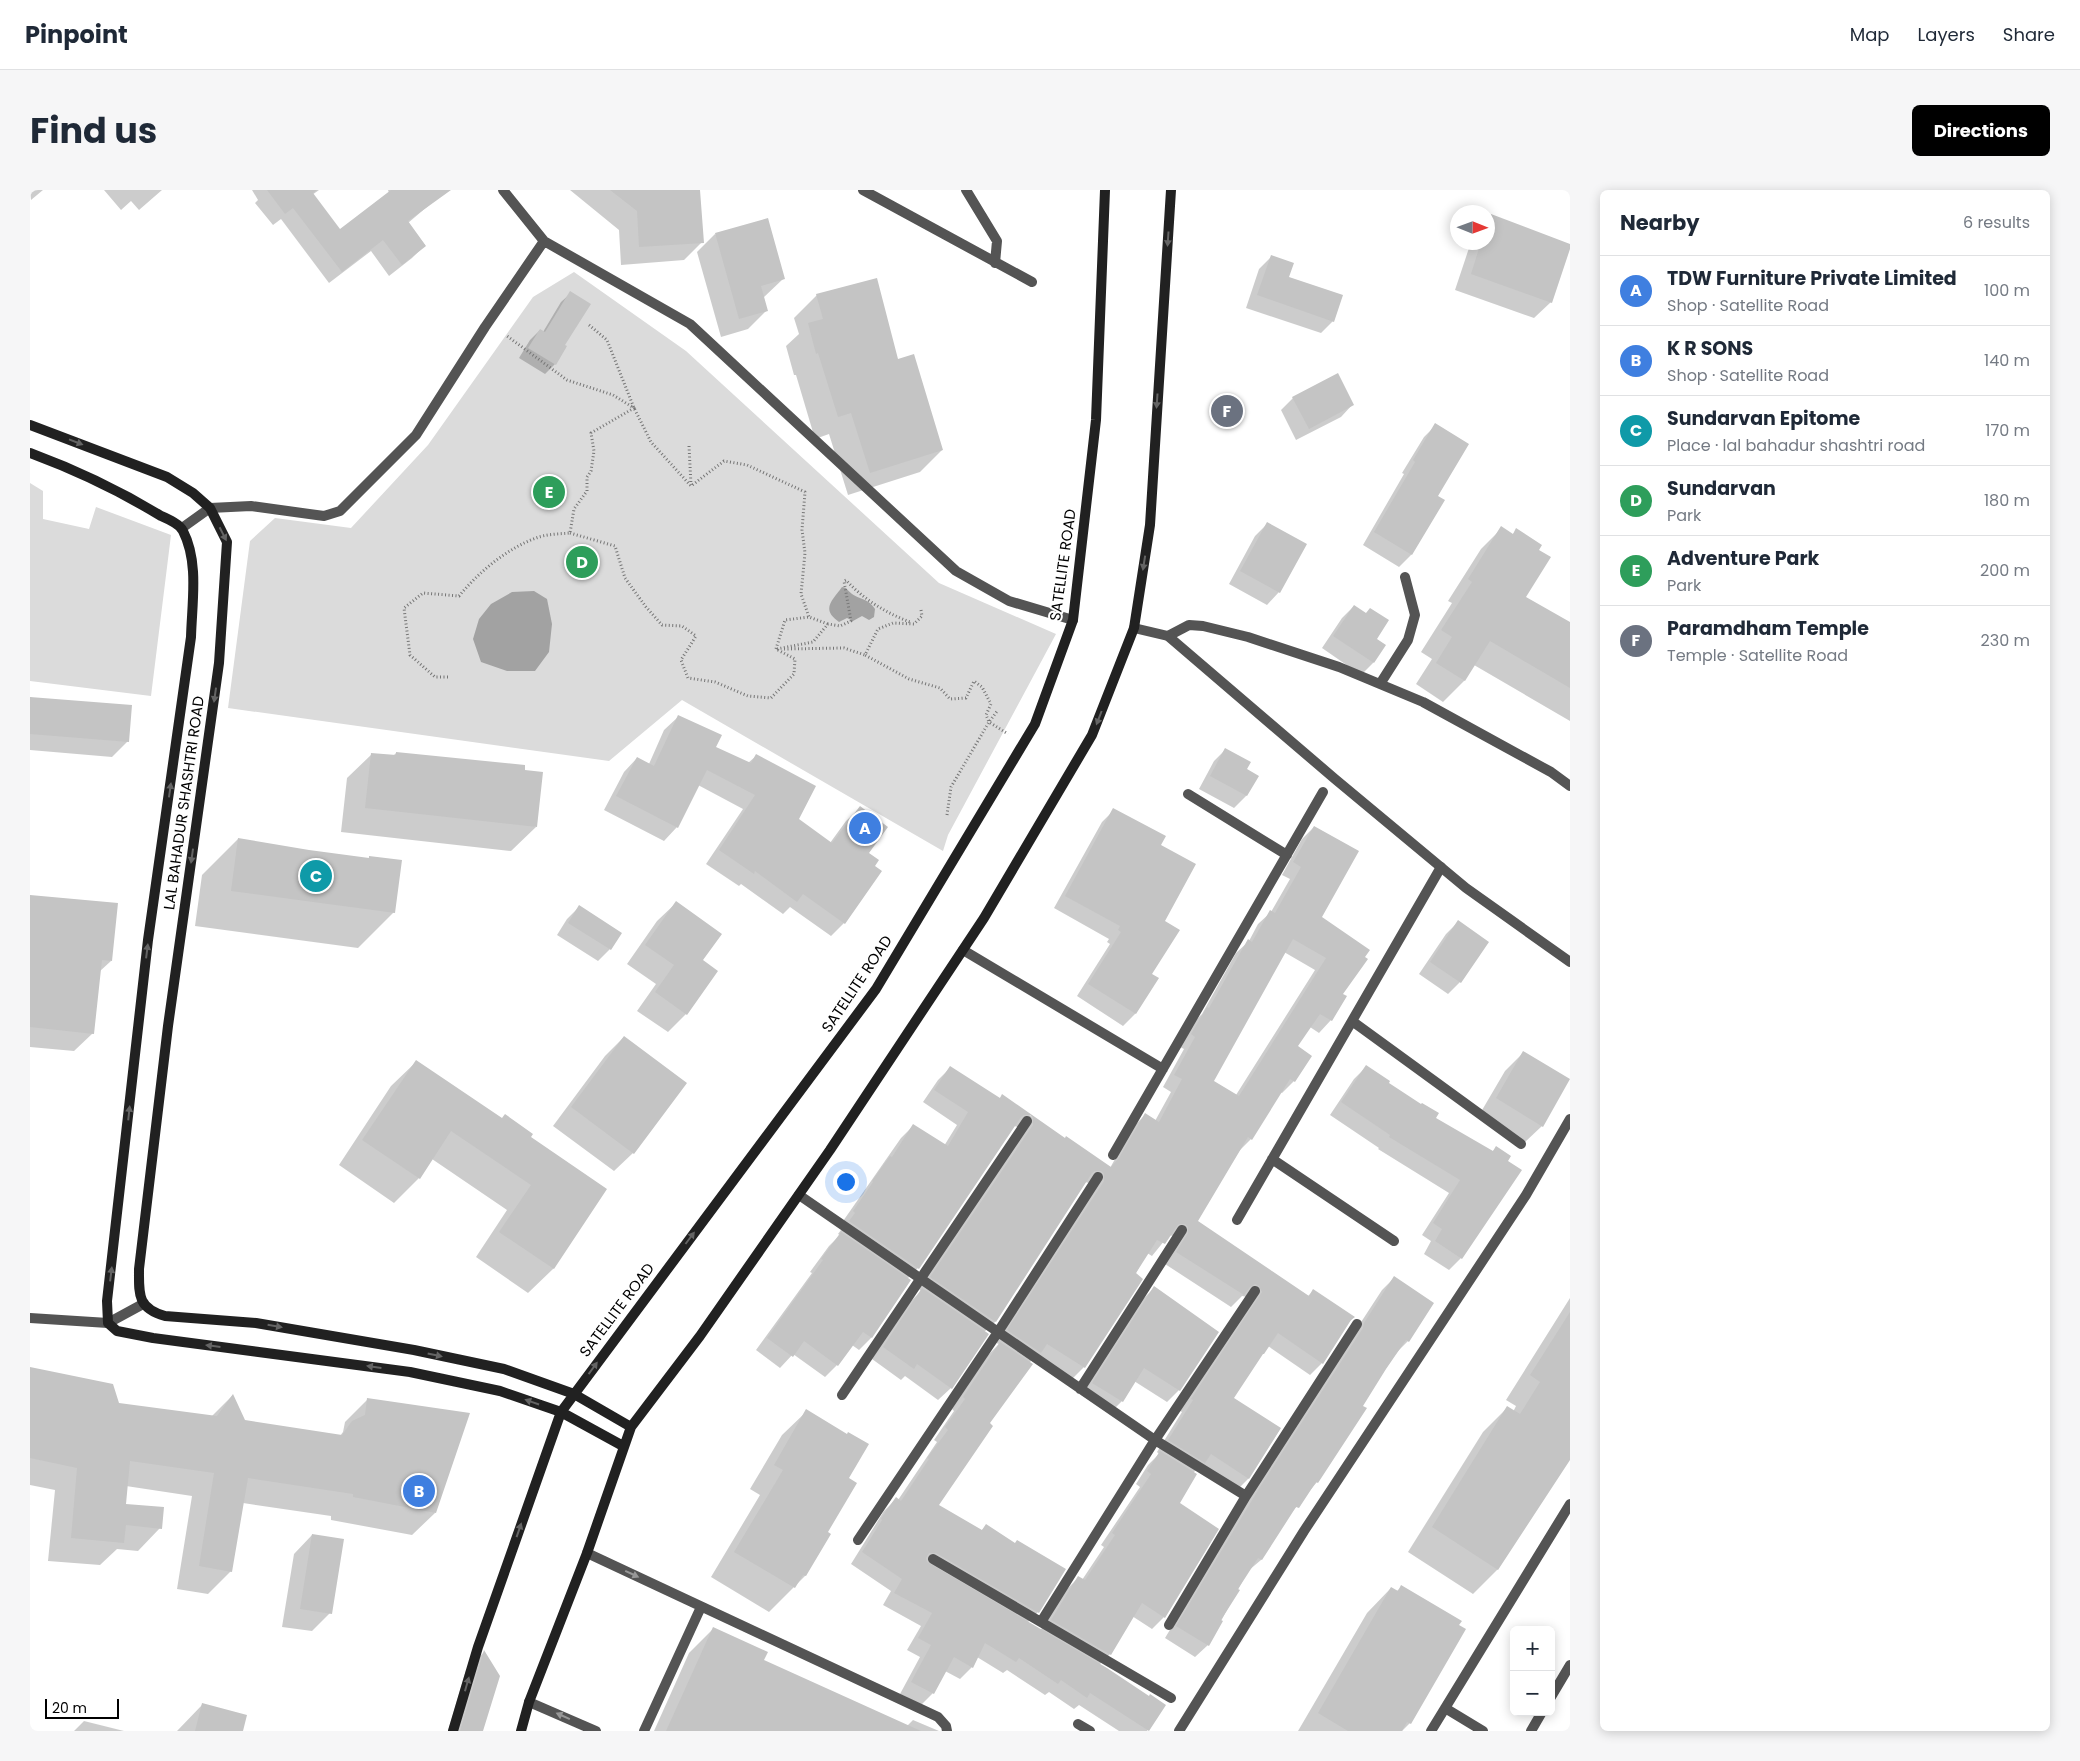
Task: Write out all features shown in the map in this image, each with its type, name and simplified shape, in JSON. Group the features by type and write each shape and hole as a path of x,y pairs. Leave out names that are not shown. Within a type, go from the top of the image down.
{"main road":[{"name":"SATELLITE ROAD","path":"453,1731 478,1647 561,1412 876,988 1035,724 1073,620 1096,420 1105,190"},
{"path":"521,1731 529,1702 587,1554 623,1446 632,1427 700,1336 799,1195 963,950 984,918 1092,735 1134,628 1150,525 1171,190"},
{"name":"LAL BAHADUR SHASHTRI ROAD","path":"30,425 167,477 193,493 210,508 227,542 219,663 170,1016 140,1260 139,1292 143,1304"},
{"path":"30,453 128,496 182,528 191,554 193,580 192,637 142,994 107,1301 108,1322 117,1331 153,1338 410,1372 500,1391 561,1412 623,1446"},
{"path":"143,1304 151,1312 165,1316 256,1323 432,1354 504,1369 574,1394 632,1427"}],"street":[{"path":"503,190 544,241 690,324 956,571 1009,601 1073,620"},
{"path":"863,190 1032,282"},
{"path":"966,190 998,240 995,263"},
{"path":"182,528 210,508 252,506 324,516 340,511 416,434 485,327 544,241"},
{"path":"1380,684 1408,640 1415,615 1405,577"},
{"path":"1168,636 1188,625 1203,626 1248,637 1339,667 1423,702 1551,772 1570,786"},
{"path":"1134,628 1168,636 1334,779 1466,888 1570,962"},
{"path":"1113,1155 1323,792"},
{"path":"1188,794 1286,855"},
{"path":"1237,1220 1441,867"},
{"path":"963,950 1162,1070"},
{"path":"1352,1021 1521,1144"},
{"path":"1182,1730 1304,1531 1526,1195 1570,1119"},
{"path":"842,1395 1027,1121"},
{"path":"1272,1159 1394,1241"},
{"path":"858,1540 998,1332 1098,1177"},
{"path":"799,1195 1155,1440 1246,1496"},
{"path":"1080,1389 1182,1230"},
{"path":"1041,1622 1155,1440 1255,1291"},
{"path":"30,1318 108,1322 143,1304"},
{"path":"1169,1624 1246,1496 1357,1324"},
{"path":"1431,1731 1570,1504"},
{"path":"587,1554 938,1718 946,1726 946,1731"},
{"path":"933,1559 1172,1698"},
{"path":"644,1731 701,1607"},
{"path":"1555,1690 1570,1665"},
{"path":"529,1702 596,1731"},
{"path":"1445,1708 1483,1731"},
{"path":"1531,1731 1540,1716"},
{"path":"1078,1724 1090,1731"}],"path":[{"path":"588,325 607,340 634,408 651,442 691,486"},
{"path":"507,336 567,380 613,395 634,408"},
{"path":"570,533 574,510 587,490 587,477 591,471 594,451 591,433 634,408"},
{"path":"689,446 691,486"},
{"path":"691,486 724,461 747,465 805,492 802,530 805,553 801,594 809,617"},
{"path":"448,677 435,677 410,655 404,608 423,593 460,596 475,577 506,553 536,537 570,533 615,546 625,578 662,625 682,626 696,636 681,660 688,678 715,682 748,696 770,698 794,674 795,659 776,649"},
{"path":"776,649 785,620 809,617 840,626 852,621 844,581 846,580 855,590 892,615 914,624"},
{"path":"865,655 878,630 893,623 914,624 922,616 921,610"},
{"path":"776,649 813,642 828,624"},
{"path":"776,649 844,648 865,655 908,679 940,688 950,699 966,698 974,681 982,687 991,704 986,715 989,722 1004,731 1022,746"},
{"path":"947,814 951,787 998,710"}],"shaded area":[{"path":"574,272 686,351 939,583 1056,634 948,835 943,851 682,700 609,761 228,708 250,541 275,518 351,528 428,445 533,297"},
{"path":"30,483 43,491 43,519 89,529 96,507 171,535 151,696 30,681"},
{"path":"842,587 872,605 875,609 874,617 869,620 862,616 853,621 847,618 839,622 833,617 829,609 830,604"},
{"path":"534,591 547,599 552,624 549,652 535,671 507,671 481,662 473,639 479,619 491,604 512,592"}],"building":[{"path":"267,190 317,190 313,193 340,229 391,190 451,190 408,221 426,246 402,265 383,240 342,272 293,208 285,214"},
{"path":"610,190 700,190 704,243 639,247 637,211"},
{"path":"1495,216 1570,244 1552,303 1471,274 1478,250 1495,250"},
{"path":"768,218 785,279 761,286 768,311 739,319 715,233"},
{"path":"1271,255 1294,263 1289,277 1343,295 1334,322 1257,295"},
{"path":"877,278 898,359 914,354 943,450 870,473 851,413 838,417 818,353 816,354 808,323 823,319 816,294"},
{"path":"570,291 591,304 565,345 567,346 556,365 528,348 540,329 545,332"},
{"path":"1338,373 1354,405 1309,429 1292,397"},
{"path":"1435,423 1469,444 1438,496 1445,500 1412,555 1374,532 1415,462 1413,460"},
{"path":"1267,522 1307,544 1280,593 1240,571"},
{"path":"1501,526 1513,534 1516,528 1542,545 1539,550 1551,557 1526,597 1570,622 1570,688 1490,641 1465,681 1436,663 1452,637 1441,630 1472,582 1468,579"},
{"path":"1354,605 1366,613 1370,608 1389,620 1377,639 1386,645 1374,663 1333,636"},
{"path":"30,697 132,705 129,742 30,734"},
{"path":"678,715 722,735 716,747 751,763 756,754 816,786 799,819 832,843 860,806 888,827 869,853 879,860 875,866 882,871 845,924 803,894 797,902 755,871 754,874 719,850 755,795 707,770 678,828 616,796 637,757 654,766"},
{"path":"1225,748 1251,762 1247,769 1259,776 1247,796 1210,776"},
{"path":"396,752 525,765 525,770 543,772 537,827 365,808 371,753 396,755"},
{"path":"1113,808 1166,836 1161,845 1196,864 1165,921 1180,930 1152,974 1159,978 1136,1014 1088,984 1121,932 1118,930 1120,926 1065,896"},
{"path":"1314,826 1359,851 1322,917 1370,950 1365,957 1368,959 1343,994 1347,996 1332,1021 1320,1014 1298,1046 1312,1056 1295,1082 1290,1079 1252,1140 1248,1137 1198,1221 1309,1296 1313,1289 1355,1317 1351,1320 1323,1364 1278,1333 1234,1398 1281,1428 1249,1479 1211,1454 1205,1463 1168,1440 1193,1400 1191,1399 1262,1292 1259,1286 1255,1284 1244,1295 1176,1252 1188,1233 1188,1227 1185,1224 1177,1226 1165,1244 1157,1240 1136,1273 1143,1279 1085,1368 1047,1344 1041,1353 1007,1330 1104,1181 1104,1174 1101,1171 1092,1173 996,1322 930,1277 1033,1125 1033,1118 1030,1115 1021,1117 919,1269 849,1221 855,1213 853,1211 872,1181 890,1156 892,1157 913,1124 948,1146 968,1112 934,1090 950,1066 1000,1098 1002,1094 1065,1138 1066,1136 1111,1167 1119,1158 1145,1113 1159,1122 1182,1079 1174,1075 1195,1037 1191,1034 1207,1007 1209,1008 1248,939 1252,942 1270,910 1275,913 1301,867 1293,862","holes":["1293,939 1326,958 1239,1096 1214,1081"]},
{"path":"238,838 309,850 369,858 369,856 402,860 395,913 231,891"},
{"path":"30,895 118,903 112,961 102,960 94,1034 30,1027"},
{"path":"676,901 722,934 703,960 718,971 687,1015 655,992 674,965 645,945"},
{"path":"579,905 622,933 611,950 568,923"},
{"path":"1458,920 1489,942 1461,983 1430,962"},
{"path":"624,1036 687,1083 634,1154 571,1107"},
{"path":"1523,1051 1570,1079 1543,1127 1496,1098"},
{"path":"416,1060 502,1118 505,1114 533,1134 531,1137 607,1189 554,1269 499,1232 531,1185 451,1131 420,1179 362,1140"},
{"path":"1366,1065 1390,1081 1389,1083 1421,1104 1439,1113 1436,1118 1493,1151 1496,1146 1511,1156 1508,1161 1522,1170 1462,1259 1435,1241 1442,1229 1433,1223 1460,1180 1389,1137 1390,1135 1341,1102"},
{"path":"841,1232 911,1280 872,1338 863,1332 838,1366 804,1341 793,1357 767,1338"},
{"path":"1394,1276 1434,1303 1409,1342 1406,1340 1386,1369 1363,1406 1367,1408 1318,1483 1316,1482 1299,1508 1296,1507 1262,1560 1258,1558 1238,1589 1240,1590 1221,1620 1223,1621 1209,1646 1176,1626 1260,1487 1363,1328 1364,1323"},
{"path":"1154,1286 1219,1332 1180,1391 1144,1368 1123,1402 1092,1383"},
{"path":"922,1288 989,1334 952,1389 917,1364 914,1369 883,1347"},
{"path":"1570,1312 1570,1460 1498,1570 1432,1527 1507,1406 1520,1414 1540,1382 1530,1375"},
{"path":"1000,1342 1033,1364 990,1423 993,1426 939,1505 982,1530 986,1524 1015,1543 1017,1540 1066,1569 1039,1613 936,1553 929,1553 926,1558 927,1562 1166,1705 1149,1731 1090,1693 1087,1698 1061,1680 1058,1684 1019,1658 1016,1662 985,1643 973,1668 954,1657 934,1694 911,1682 931,1645 918,1638 932,1613 894,1593 902,1579 862,1552 896,1497 901,1501 929,1459 927,1458 948,1430 945,1427 965,1399 963,1397"},
{"path":"30,1367 113,1384 119,1403 217,1416 233,1394 245,1420 342,1435 352,1421 365,1415 367,1398 470,1413 436,1513 353,1497 353,1494 248,1478 232,1572 199,1566 214,1473 130,1461 126,1504 164,1507 162,1529 126,1525 124,1543 71,1538 77,1468 30,1458"},
{"path":"806,1409 847,1434 848,1432 869,1444 849,1478 857,1483 828,1532 831,1534 806,1576 803,1575 795,1588 734,1552 783,1470 774,1465"},
{"path":"1160,1451 1197,1474 1180,1503 1219,1529 1165,1618 1142,1603 1111,1655 1051,1620 1078,1576 1085,1580 1115,1535 1112,1533 1151,1474 1147,1471"},
{"path":"312,1534 344,1539 332,1614 300,1609"},
{"path":"1401,1585 1462,1621 1459,1625 1466,1629 1411,1724 1407,1722 1402,1731 1348,1731 1318,1713 1391,1587 1398,1591"},
{"path":"713,1627 768,1652 764,1660 921,1731 666,1731"},
{"path":"484,1650 500,1676 483,1731 460,1731"},
{"path":"202,1703 247,1715 243,1731 195,1731"}],"place":[{"name":"Paramdham Temple","path":"1227,411"},
{"name":"Adventure Park","path":"549,492"},
{"name":"Sundarvan","path":"582,562"},
{"name":"TDW Furniture Private Limited","path":"865,828"},
{"name":"Sundarvan Epitome","path":"316,876"},
{"name":"K R SONS","path":"419,1491"}]}
